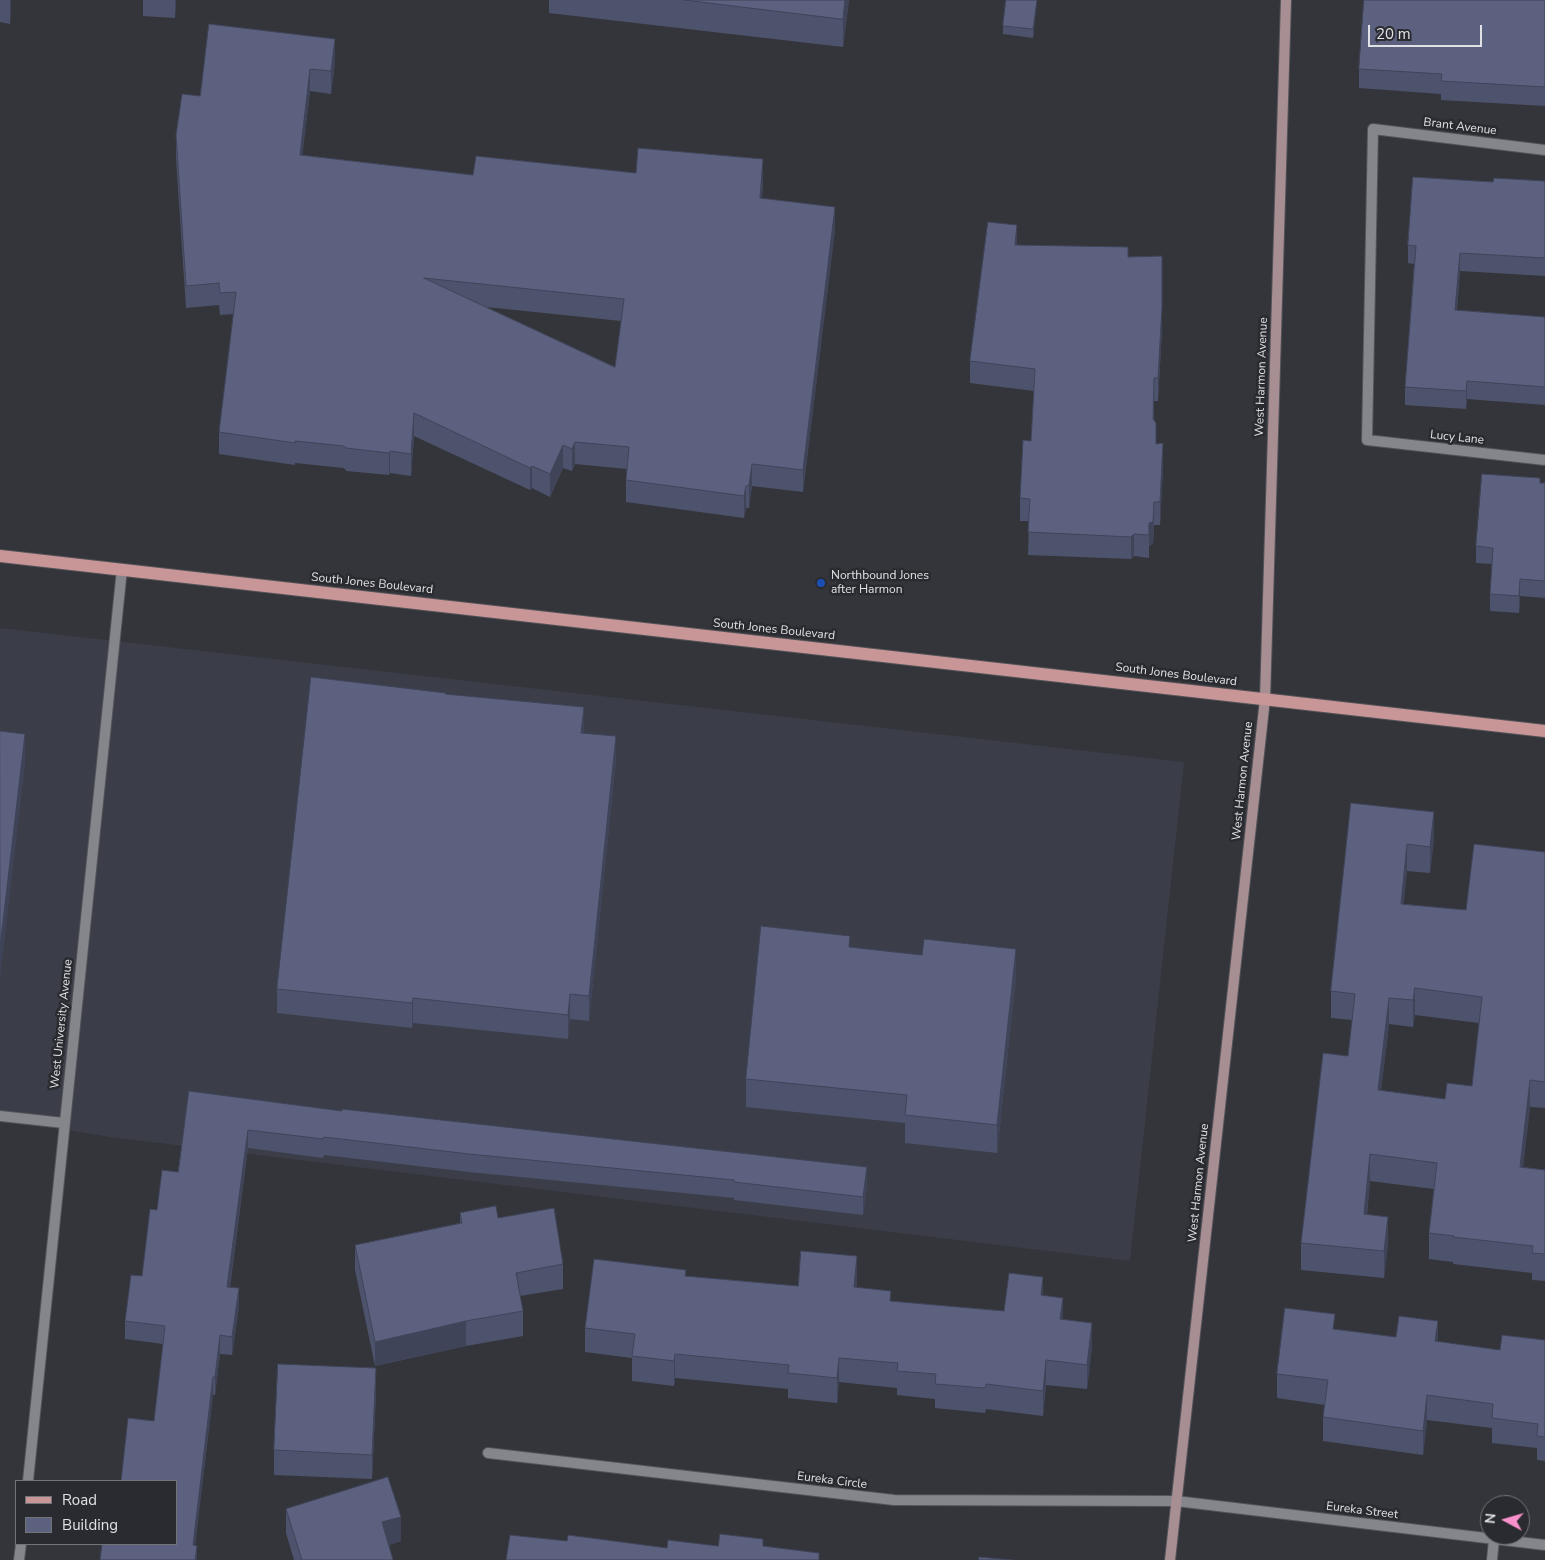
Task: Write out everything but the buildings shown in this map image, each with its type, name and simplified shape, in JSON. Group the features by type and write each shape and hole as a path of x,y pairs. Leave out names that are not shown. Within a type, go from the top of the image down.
{"main road":[{"name":"West Harmon Avenue","path":"1170,1560 1265,699 1286,0"},
{"name":"South Jones Boulevard","path":"0,556 1545,731"}],"street":[{"name":"Brant Avenue","path":"1367,440 1373,129 1545,150"},
{"name":"Lucy Lane","path":"1367,440 1545,460"},
{"name":"West University Avenue","path":"28,1480 122,569"},
{"path":"0,1116 64,1123"},
{"name":"Eureka Circle","path":"488,1453 894,1500 1176,1501"},
{"name":"Eureka Street","path":"1176,1501 1480,1537"},
{"name":"Eureka Street","path":"1530,1543 1545,1545"},
{"path":"19,1560 21,1545"},
{"path":"1492,1560 1493,1545"}],"shaded area":[{"path":"0,628 1184,762 1130,1261 110,1137 0,1119"}],"place":[{"name":"Northbound Jones after Harmon","path":"821,583"}]}
